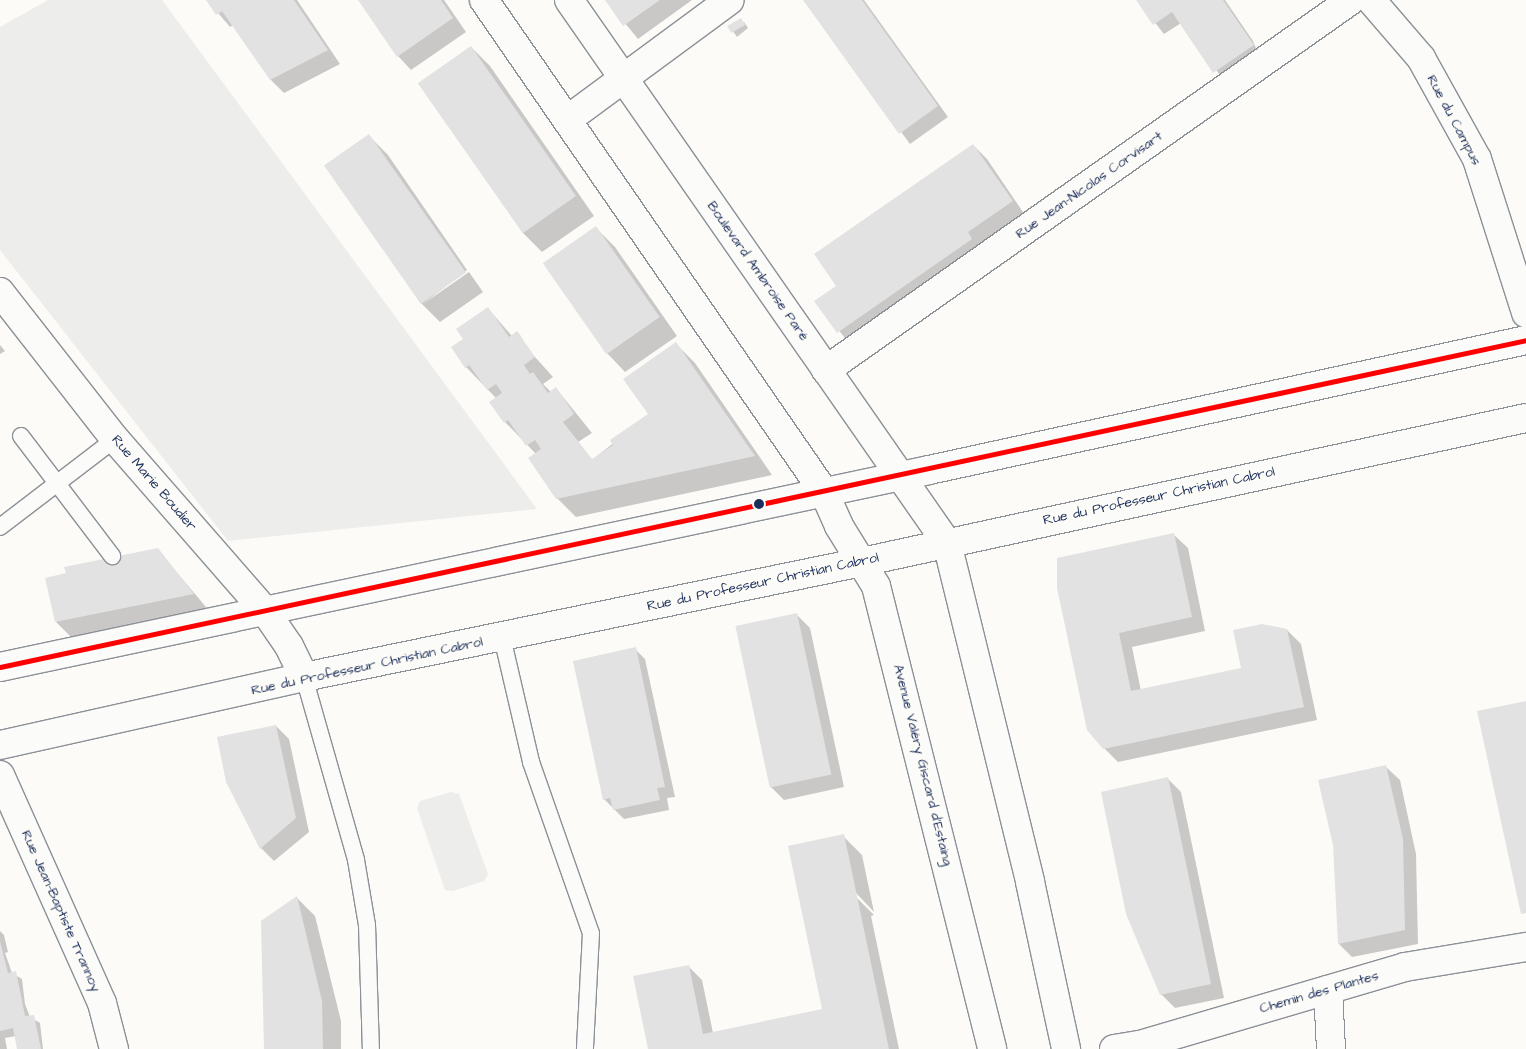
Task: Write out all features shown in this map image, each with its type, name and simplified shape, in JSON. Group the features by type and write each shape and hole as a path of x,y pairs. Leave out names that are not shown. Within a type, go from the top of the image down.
{"street":[{"path":"484,0 824,492"},
{"name":"Boulevard Ambroise Paré","path":"569,0 947,543"},
{"path":"566,120 730,0"},
{"name":"Rue Jean-Nicolas Corvisart","path":"826,370 1351,0"},
{"name":"Rue du Campus","path":"1372,0 1421,58 1477,159 1526,313"},
{"name":"Rue Marie Boudier","path":"0,292 115,440 265,611 296,659 304,677"},
{"path":"0,667 900,476 1526,340"},
{"name":"Rue du Professeur Christian Cabrol","path":"0,745 304,677 862,562 1526,418"},
{"name":"Avenue Valéry Giscard d'Estaing","path":"824,492 876,586 899,670 992,1049"},
{"path":"947,543 1030,882 1066,1049"},
{"name":"Rue Jean-Baptiste Trannoy","path":"0,775 102,1003 114,1049"},
{"name":"Chemin des Plantes","path":"1114,1049 1140,1045 1405,967 1526,947"},
{"path":"1328,990 1331,1049"}],"lane":[{"path":"20,436 112,556"},
{"path":"0,527 115,440"},
{"path":"502,637 531,762 591,933 585,1049"},
{"path":"304,677 356,860 367,925 371,1049"}],"shaded area":[{"path":"48,0 162,0 537,509 228,541 0,250 0,27"},
{"path":"451,792 459,794 488,874 484,881 453,891 445,890 417,808 420,801"}],"building":[{"path":"206,0 294,0 328,50 270,80 222,11 216,15"},
{"path":"358,0 441,0 453,18 397,57"},
{"path":"605,0 660,0 623,26"},
{"path":"803,0 862,0 938,106 899,134"},
{"path":"1136,0 1223,0 1254,45 1213,73 1172,12 1153,25"},
{"path":"741,18 745,25 731,33 727,26"},
{"path":"471,46 576,196 523,233 418,83"},
{"path":"369,134 466,272 421,304 324,166"},
{"path":"973,144 1013,201 968,232 972,239 837,333 814,301 836,286 814,254"},
{"path":"596,226 660,317 606,354 543,263"},
{"path":"488,307 509,337 517,331 535,357 524,365 530,374 533,372 548,393 556,387 565,400 574,414 563,422 592,459 613,445 610,440 648,414 623,379 676,342 755,456 556,499 528,458 541,449 535,440 526,446 508,420 504,423 489,402 502,393 496,384 487,390 469,365 465,368 451,347 463,339 456,329"},
{"path":"1174,533 1192,617 1119,633 1131,691 1241,668 1233,630 1262,624 1287,629 1304,707 1103,749 1087,730 1057,588 1057,558"},
{"path":"158,548 194,594 55,622 45,578 66,573 64,567"},
{"path":"797,613 831,774 770,787 735,626"},
{"path":"636,647 665,787 657,788 660,800 613,810 610,798 603,800 573,661"},
{"path":"1526,701 1526,913 1521,914 1477,711"},
{"path":"276,725 296,818 260,849 226,782 217,737"},
{"path":"1386,765 1403,839 1405,930 1338,944 1333,845 1318,780"},
{"path":"1168,777 1211,984 1160,995 1126,914 1101,792"},
{"path":"844,834 889,1049 648,1049 633,976 689,965 703,1034 822,1009 788,846"},
{"path":"297,896 322,1001 323,1049 264,1049 261,921"},
{"path":"0,941 8,973 16,971 25,1016 34,1015 41,1049 17,1049 13,1028 0,1031"}],"transit line":[{"path":"0,667 1526,340"}]}
